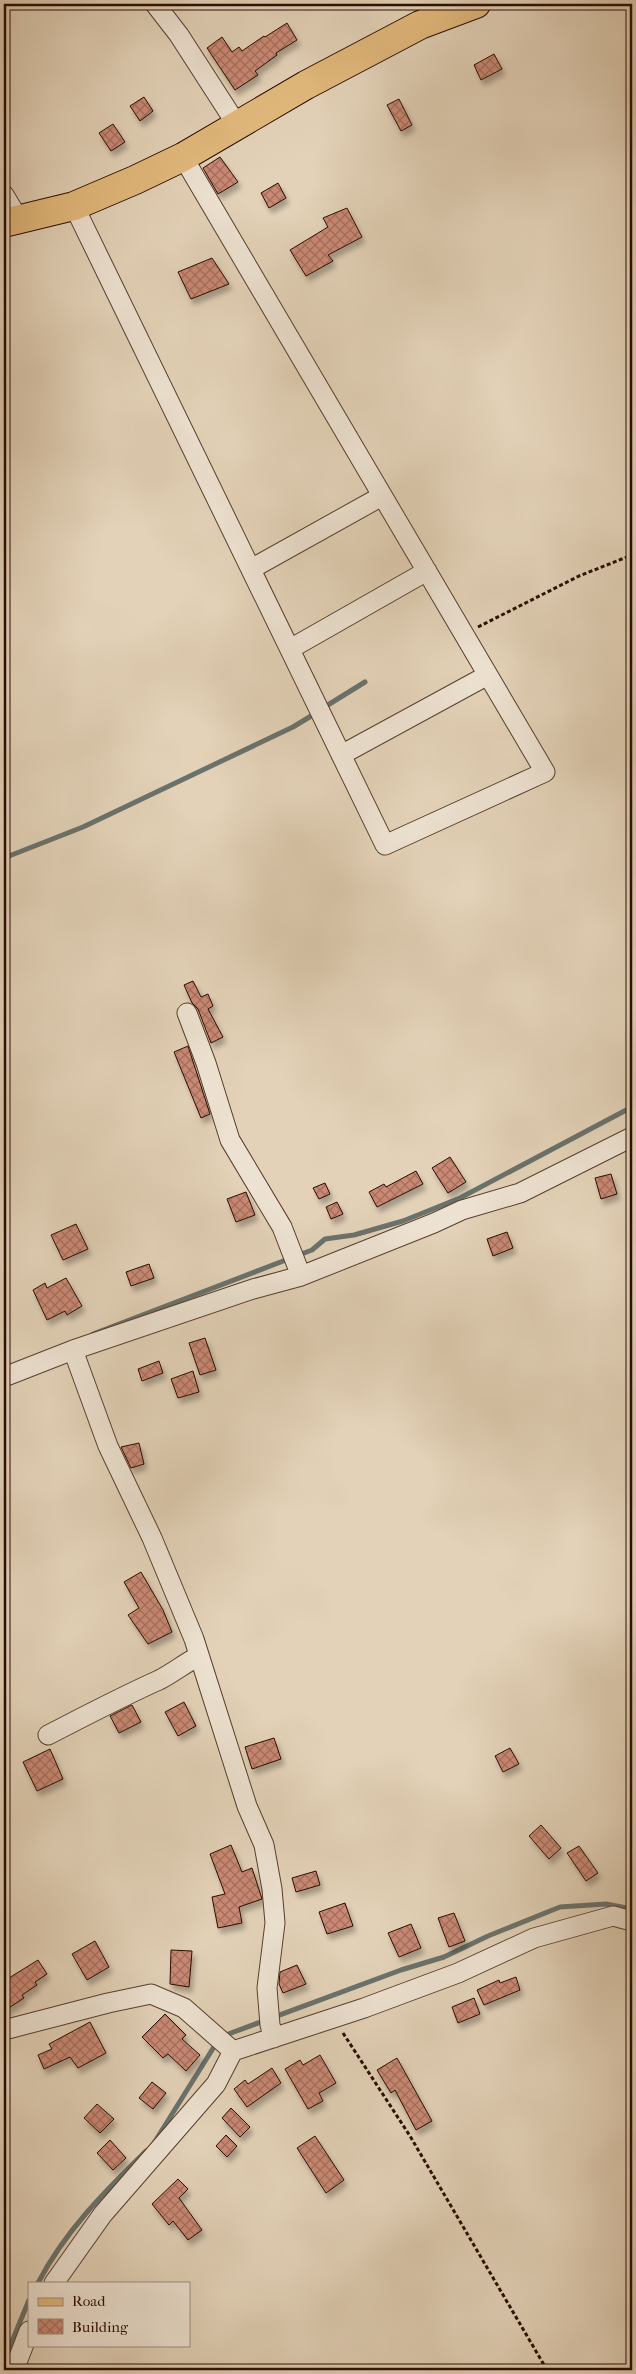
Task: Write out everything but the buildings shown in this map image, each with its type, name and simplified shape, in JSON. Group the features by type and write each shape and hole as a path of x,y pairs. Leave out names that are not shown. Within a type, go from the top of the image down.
{"main road":[{"path":"11,221 74,206 183,157 306,85 420,26 476,4"}],"street":[{"path":"155,4 179,35 237,125"},
{"path":"74,206 385,845 545,772 183,157"},
{"path":"4,195 11,221"},
{"path":"251,569 382,496"},
{"path":"290,649 427,571"},
{"path":"341,755 488,675"},
{"path":"187,1013 206,1063 230,1140 282,1227 301,1276"},
{"path":"4,1377 73,1350 253,1288 301,1276 462,1210 520,1193 632,1137"},
{"path":"73,1350 95,1415 170,1579 194,1639 247,1806 266,1854 272,1888 275,1923 267,1988 270,2025 274,2038"},
{"path":"48,1735 76,1722 118,1697 164,1677 199,1656"},
{"path":"55,2282 103,2214 216,2084 233,2051 334,2020 458,1973 534,1938 612,1916 632,1921"},
{"path":"4,2030 108,2003 152,1994 184,2008 233,2051"},
{"path":"14,2370 28,2334"}],"path":[{"path":"464,634 579,576 632,555"},
{"path":"334,2020 410,2136 547,2370"}],"waterway":[{"path":"323,708 365,682"},
{"path":"4,858 83,827 293,727 316,713"},
{"path":"93,1334 312,1250 325,1239 354,1235 403,1221 460,1198 632,1107"},
{"path":"223,2036 401,1970 444,1957 488,1936 560,1907 606,1904 632,1909"},
{"path":"154,2143 217,2042"},
{"path":"39,2282 73,2229 146,2151"},
{"path":"4,2361 28,2302"}]}
